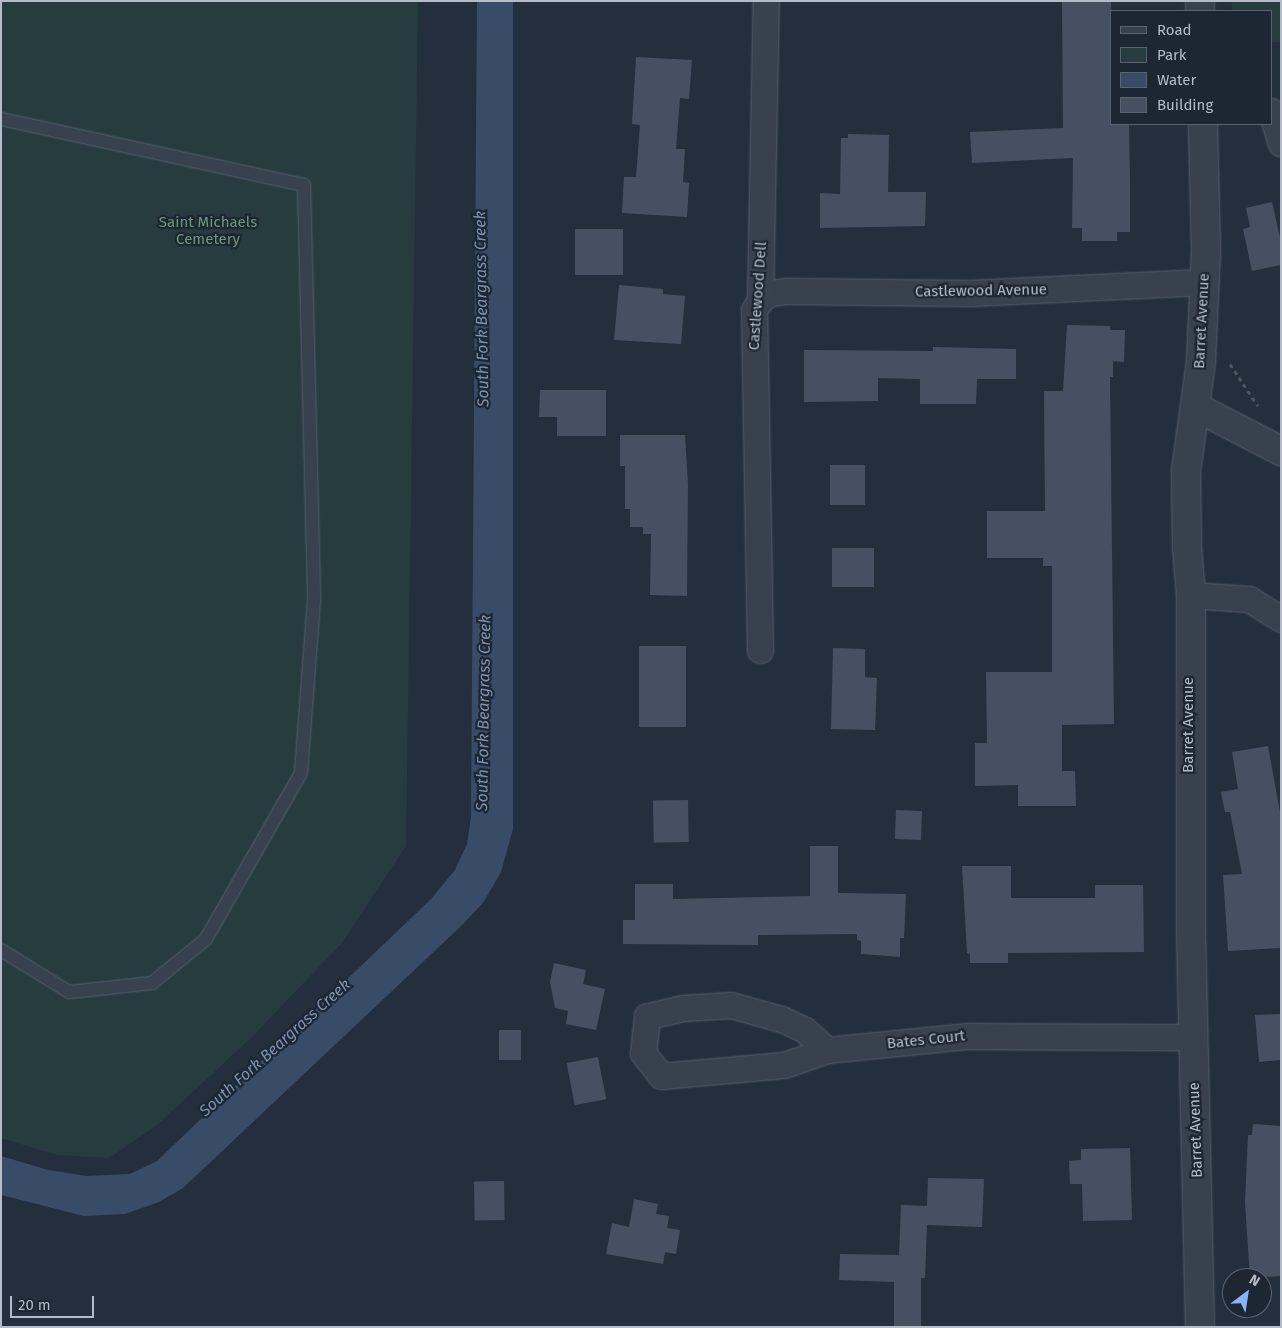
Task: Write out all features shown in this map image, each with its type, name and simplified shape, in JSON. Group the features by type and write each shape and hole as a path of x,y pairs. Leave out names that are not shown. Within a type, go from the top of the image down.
{"street":[{"name":"Castlewood Dell","path":"760,650 754,310 760,300 766,1"},
{"path":"1272,114 1281,144"},
{"name":"Barret Avenue","path":"1200,1327 1193,1037 1189,654 1191,595 1186,547 1186,471 1196,407 1204,282 1203,125"},
{"name":"Castlewood Avenue","path":"760,300 770,293 787,291 970,293 1204,282"},
{"path":"1196,407 1281,451"},
{"path":"1191,595 1249,598 1281,619"},
{"name":"Bates Court","path":"827,1050 805,1030 781,1019 731,1005 683,1008 647,1016 642,1053 661,1076 784,1065 827,1050 968,1036 1193,1037"}],"lane":[{"path":"1,119 304,185 314,600 301,773 206,938 152,983 69,992 1,950"}],"green space":[{"name":"Saint Michaels Cemetery","path":"1,1 418,1 406,846 341,944 252,1037 156,1126 109,1158 57,1155 1,1138"},
{"path":"1232,1 1281,1 1281,42 1272,42 1272,10 1232,10"}],"water":[{"name":"South Fork Beargrass Creek","path":"477,1 513,1 513,829 501,872 483,903 460,927 183,1188 159,1202 125,1214 84,1216 1,1195 1,1156 48,1170 87,1176 130,1174 157,1161 431,899 455,870 467,844 471,817"}],"building":[{"path":"1062,1 1111,1 1110,125 1129,125 1130,232 1117,232 1117,241 1082,241 1082,228 1072,228 1073,158 972,163 970,132 1063,128"},
{"path":"636,57 692,60 689,99 680,98 676,149 685,149 683,182 689,183 687,217 622,213 624,177 636,177 640,125 632,124"},
{"path":"848,134 889,135 888,192 926,192 925,226 820,228 820,193 840,194 841,138 848,138"},
{"path":"1272,202 1281,242 1281,265 1252,271 1243,229 1250,227 1246,208"},
{"path":"575,229 623,229 623,275 575,275"},
{"path":"619,285 663,289 663,294 685,296 681,344 614,340"},
{"path":"1067,325 1110,326 1110,330 1125,330 1124,362 1113,361 1113,377 1110,377 1114,724 1062,725 1062,771 1075,771 1076,806 1018,806 1018,785 975,786 975,743 987,743 986,672 1052,672 1052,566 1043,566 1043,558 987,558 987,511 1045,511 1044,391 1063,391"},
{"path":"933,347 1016,349 1016,379 977,379 976,404 920,404 920,379 878,378 878,401 804,402 804,350 933,351"},
{"path":"540,390 606,390 606,436 557,436 557,417 539,417"},
{"path":"620,435 685,435 688,484 687,596 650,595 651,534 643,534 643,527 630,527 630,509 625,509 625,466 620,466"},
{"path":"830,465 865,465 865,505 830,505"},
{"path":"832,548 874,548 874,587 832,587"},
{"path":"639,646 686,646 686,727 639,727"},
{"path":"833,648 865,649 865,677 877,678 875,730 831,729"},
{"path":"1268,746 1281,818 1281,948 1228,951 1223,875 1242,874 1230,812 1225,812 1221,792 1238,789 1232,752"},
{"path":"688,800 689,842 654,843 653,801"},
{"path":"896,810 922,811 921,840 895,839"},
{"path":"810,846 838,846 838,893 906,894 904,938 900,938 900,957 861,954 861,941 857,940 857,934 758,935 758,945 623,944 623,920 635,920 635,884 673,884 673,899 810,896"},
{"path":"962,866 1011,866 1011,898 1095,898 1095,885 1143,885 1144,952 1008,953 1008,963 970,963 970,954 967,953"},
{"path":"554,963 586,970 583,984 605,989 596,1030 566,1024 568,1011 555,1008 550,982"},
{"path":"1281,1014 1281,1060 1259,1062 1255,1015"},
{"path":"499,1030 521,1030 521,1060 499,1060"},
{"path":"598,1057 606,1099 575,1105 567,1063"},
{"path":"1253,1124 1281,1126 1281,1276 1272,1277 1272,1268 1249,1268 1245,1202 1248,1135 1252,1135"},
{"path":"1130,1148 1132,1220 1083,1221 1082,1184 1070,1184 1069,1161 1081,1160 1081,1149"},
{"path":"928,1178 984,1179 982,1227 927,1225 925,1278 921,1278 921,1327 894,1327 894,1282 839,1280 840,1254 899,1255 901,1205 927,1206"},
{"path":"504,1181 505,1220 475,1221 474,1182"},
{"path":"634,1199 658,1204 656,1214 669,1216 667,1228 680,1230 676,1254 665,1252 663,1264 606,1254 612,1223 629,1227"}]}
